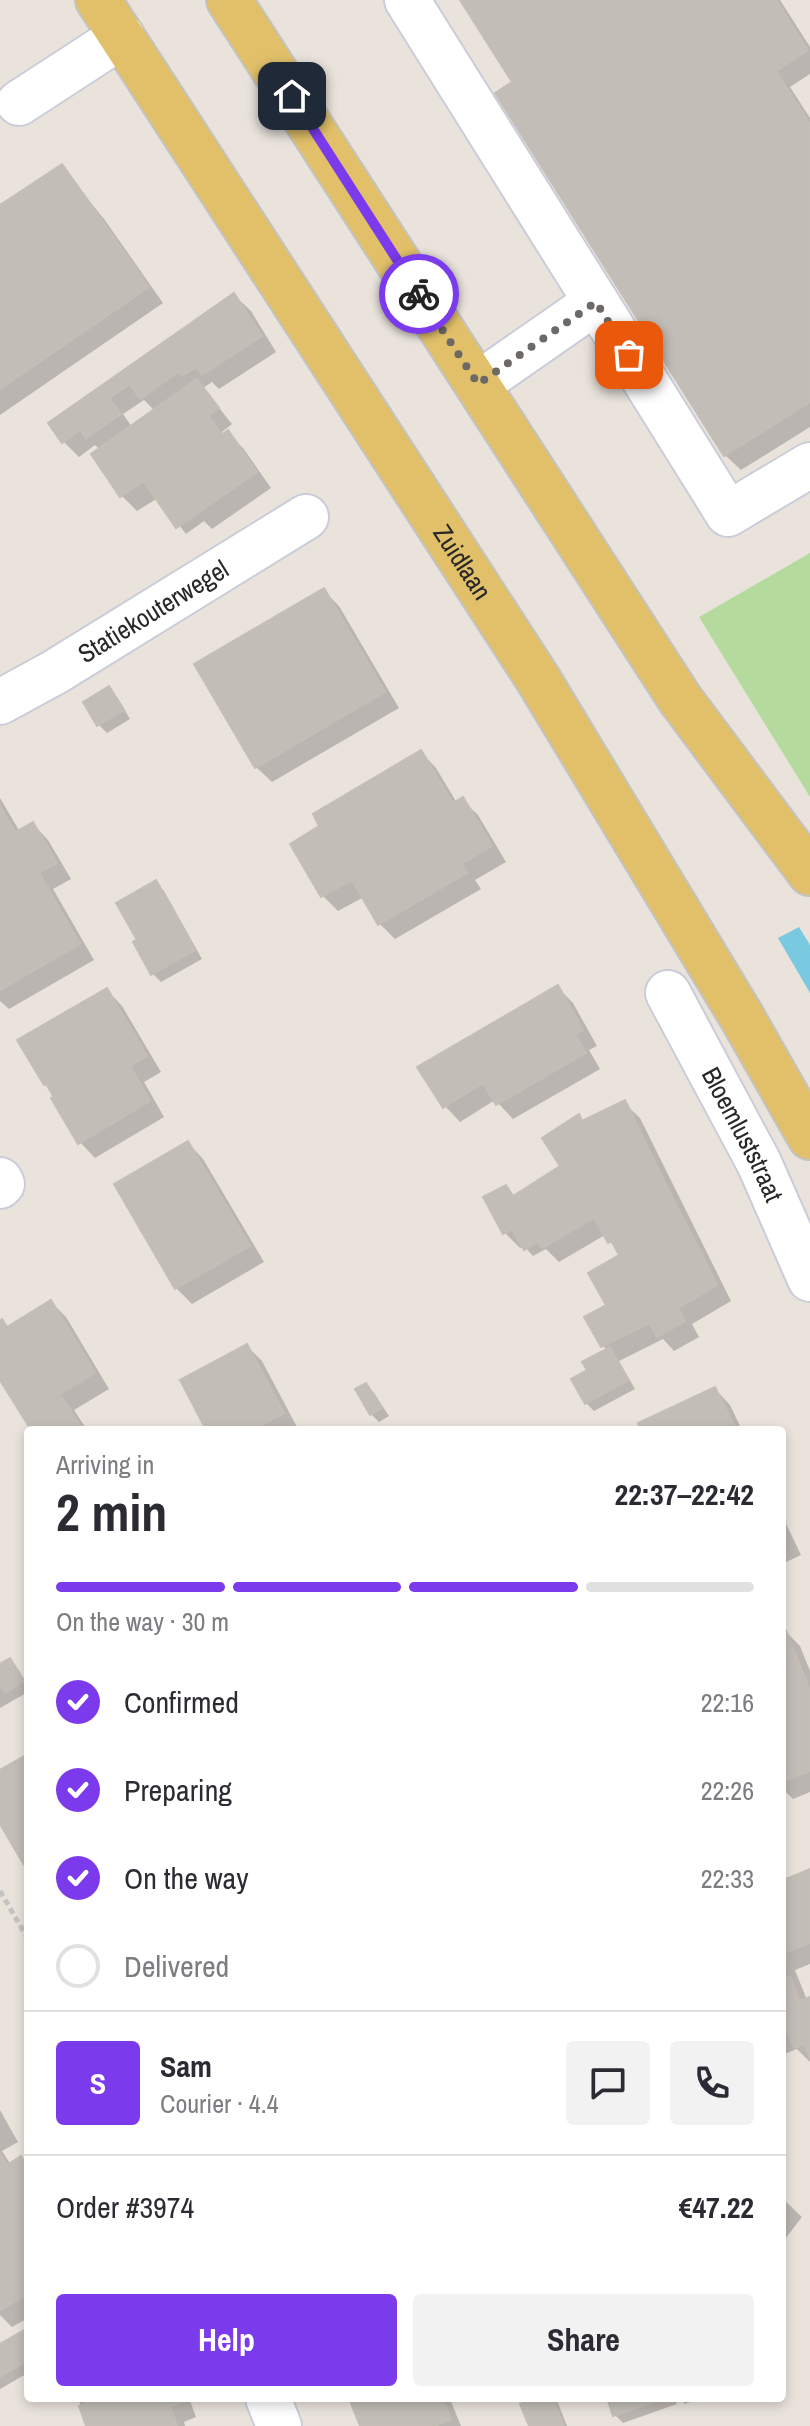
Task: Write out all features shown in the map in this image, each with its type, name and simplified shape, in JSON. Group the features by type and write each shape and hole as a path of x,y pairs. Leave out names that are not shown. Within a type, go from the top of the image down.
{"main road":[{"name":"Zuidlaan","path":"98,0 538,679 743,1019 810,1137"},
{"path":"229,0 680,699 810,873"}],"street":[{"path":"407,0 728,514 810,465"},
{"path":"19,103 122,36"},
{"path":"478,384 596,302"},
{"name":"Statiekouterwegel","path":"0,702 55,672 306,517"},
{"name":"Bloemluststraat","path":"668,993 759,1163 810,1279"},
{"path":"270,2402 279,2426"}],"path":[{"path":"0,1891 24,1932"}],"green space":[{"path":"810,553 810,797 699,617"}],"water":[{"path":"799,927 810,945 810,993 778,938"}],"building":[{"path":"460,0 776,0 808,50 776,71 810,124 810,402 724,456 495,93 512,82"},
{"path":"62,164 89,202 20,192"},
{"path":"20,192 89,202 149,287 0,389 0,205"},
{"path":"234,293 262,336 202,375 196,367 182,376 179,371 140,399 130,384 109,398 121,414 86,438 80,430 62,443 48,423"},
{"path":"197,379 219,408 208,415 222,435 228,430 257,472 195,515 175,486 156,499 144,481 120,497 91,454"},
{"path":"175,486 195,515 176,528 156,499"},
{"path":"324,588 385,692 255,768 194,664"},
{"path":"109,686 124,710 97,726 83,702"},
{"path":"421,750 453,803 463,797 492,846 461,864 467,873 378,925 352,880 321,897 290,844 319,826 313,814"},
{"path":"0,806 15,832 0,841"},
{"path":"33,822 57,863 39,873 50,892 0,920 0,841"},
{"path":"156,880 177,917 137,940 116,903"},
{"path":"50,892 80,944 0,990 0,920"},
{"path":"177,917 195,950 151,975 133,942"},
{"path":"558,985 583,1030 575,1034 586,1053 496,1105 483,1083 443,1108 417,1067"},
{"path":"107,988 147,1056 130,1066 150,1101 78,1144 51,1098 54,1097 17,1040"},
{"path":"625,1100 648,1148 503,1234 483,1197 506,1185 513,1196 560,1166 542,1138 579,1114 582,1121"},
{"path":"188,1141 250,1246 175,1289 114,1184"},
{"path":"648,1148 676,1205 608,1243 594,1218 542,1248 527,1220"},
{"path":"676,1205 702,1254 606,1305 588,1273 619,1255 612,1242"},
{"path":"527,1220 539,1241 524,1250 512,1229"},
{"path":"702,1254 717,1285 678,1308 685,1321 657,1337 650,1323 601,1347 584,1317"},
{"path":"51,1300 95,1373 60,1394 80,1426 29,1426 0,1380 2,1319 7,1327"},
{"path":"247,1344 284,1413 260,1426 204,1426 180,1380"},
{"path":"610,1347 628,1380 585,1404 571,1379 587,1370 582,1362"},
{"path":"366,1383 382,1408 370,1415 355,1389"},
{"path":"715,1387 734,1426 639,1426 638,1423"},
{"path":"786,1631 810,1691 810,1771 786,1780"},
{"path":"10,1658 24,1681 5,1693 0,1685 0,1664"},
{"path":"24,1756 24,1865 0,1824 0,1770"},
{"path":"810,1869 810,1943 786,1952 786,1879"},
{"path":"790,1976 799,2001 810,1997 810,2059 804,2044 794,2048 786,2033 786,1978"},
{"path":"0,2154 7,2165 21,2156 24,2161 24,2214 0,2229"},
{"path":"24,2214 24,2296 0,2310 0,2229"},
{"path":"24,2330 24,2362 0,2377 0,2344"},
{"path":"90,2402 182,2402 170,2406 177,2426 86,2426 79,2406"},
{"path":"351,2402 444,2402 451,2420 434,2426 360,2426"},
{"path":"554,2402 563,2425 529,2426 520,2404"},
{"path":"608,2402 653,2402 613,2416"}],"way so far":[{"path":"419,294 478,384 596,302 629,355"}],"route":[{"path":"292,96 419,294"}]}
